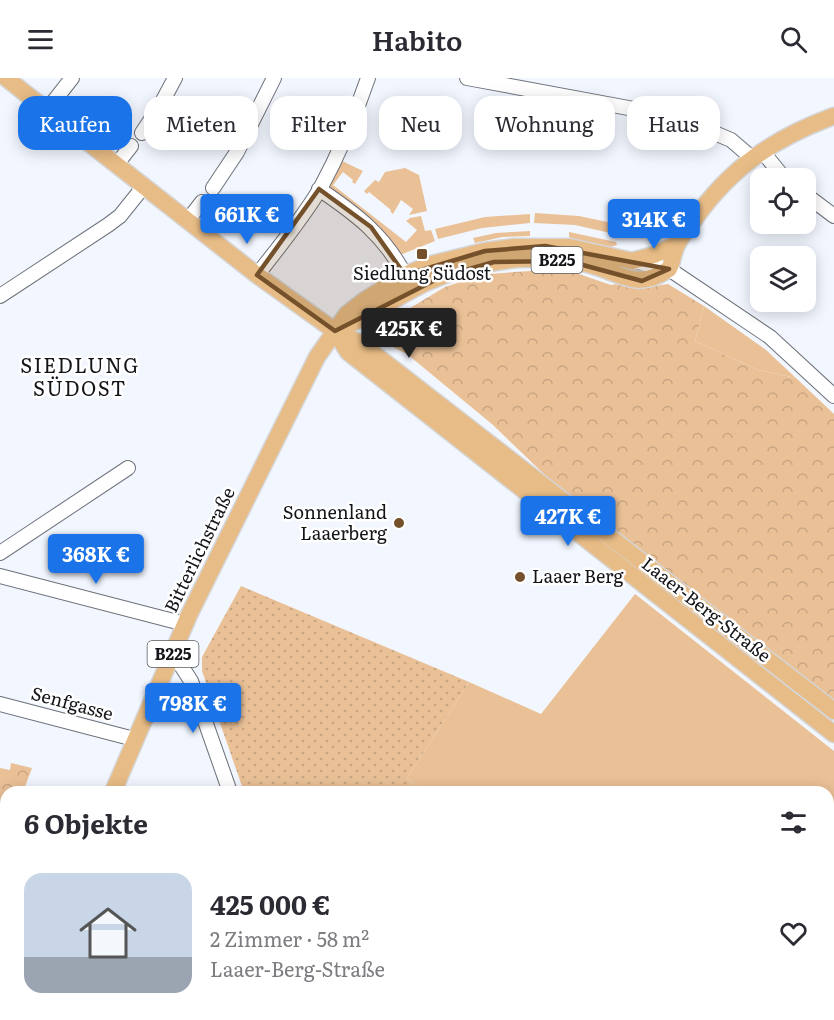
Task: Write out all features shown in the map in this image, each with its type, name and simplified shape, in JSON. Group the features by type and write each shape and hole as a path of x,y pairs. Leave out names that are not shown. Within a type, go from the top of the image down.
{"main road":[{"name":"Laaer-Berg-Straße","path":"6,78 29,96"},
{"name":"B225","path":"335,331 376,312 433,280 466,268 494,262 519,259 568,261 589,265 629,279 642,281 651,279 669,269 677,244 709,200 757,154 806,127 834,116"},
{"name":"Laaer-Berg-Straße","path":"99,150 257,275 335,331 360,342 834,711"},
{"name":"B225","path":"335,331 347,315 365,300 405,275 485,250 514,247 570,248 632,261 654,255 677,244"},
{"name":"Laaer-Berg-Straße","path":"335,331 348,352 834,734"},
{"name":"Bitterlichstraße","path":"115,786 185,624 317,357 335,331"}],"street":[{"path":"58,96 72,78"},
{"path":"142,133 175,78"},
{"path":"213,188 237,152 274,78"},
{"path":"257,275 320,189 356,114 368,78"},
{"path":"466,78 678,117 731,140 757,154 773,168"},
{"path":"117,164 128,150"},
{"path":"0,296 120,216 144,186"},
{"path":"320,189 371,227 382,239 405,275"},
{"path":"188,220 202,201"},
{"path":"816,202 834,216"},
{"path":"632,261 669,269 770,337 831,386"},
{"path":"0,553 128,468"},
{"path":"0,576 185,624"},
{"path":"173,653 191,681 228,786"},
{"name":"Senfgasse","path":"0,704 134,739"}],"highlighted area":[{"path":"319,189 371,227 405,275 485,251 545,246 669,269 642,281 568,261 494,262 441,277 335,331 257,275"}],"green space":[{"path":"338,159 363,171 355,184 343,172 333,185 406,242 417,230 406,221 421,216 425,231 431,230 435,241 400,255 329,190 327,183"},
{"path":"405,168 419,175 427,211 409,215 413,209 401,200 393,214 369,192 367,194 364,191 375,180 379,182 385,172"},
{"path":"535,213 579,216 622,225 619,235 575,225 534,223"},
{"path":"530,214 530,223 482,228 438,239 435,229 485,217"},
{"path":"530,231 530,236 502,237 475,243 473,238 496,233"},
{"path":"569,232 616,242 617,245 610,247 572,240"},
{"path":"545,270 573,272 611,285 617,284 631,288 668,284 704,306 695,341 758,370 796,378 834,414 834,701 627,543 549,479 493,425 407,354 376,339 374,332 377,328 445,287 488,274"},
{"path":"704,306 766,350 796,378 758,370 695,341"},
{"path":"241,586 469,682 407,778 417,786 242,786 202,671 202,657"},
{"path":"635,594 834,751 834,786 417,786 407,778 469,682 541,714"},
{"path":"11,763 32,768 25,786 0,786 0,768 10,770"}],"place":[{"name":"Siedlung Südost","path":"422,254"},
{"name":"Sonnenland Laaerberg","path":"399,523"},
{"name":"Laaer Berg","path":"520,577"}],"district":[{"name":"SIEDLUNG SÜDOST","path":"80,378"}]}
